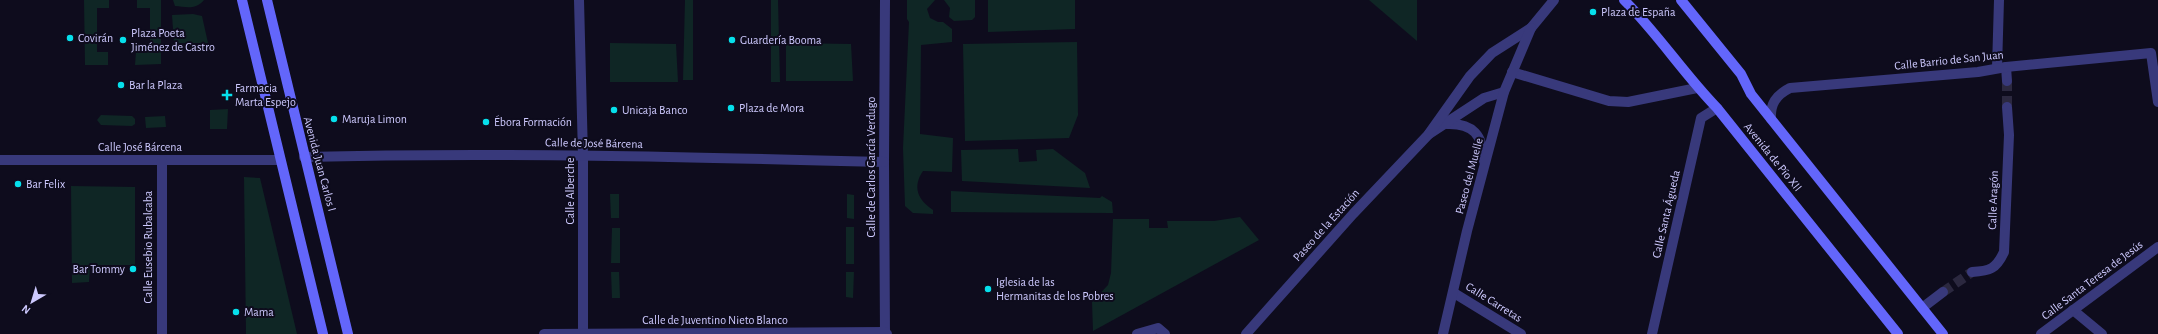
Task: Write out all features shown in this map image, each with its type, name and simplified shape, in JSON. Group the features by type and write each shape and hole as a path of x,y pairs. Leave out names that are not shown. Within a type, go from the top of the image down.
{"main road":[{"path":"242,0 323,334"},
{"name":"Avenida Juan Carlos I","path":"266,0 304,157 320,212 348,334"},
{"name":"Avenida de Pío XII","path":"1624,0 1645,21 1698,88 1718,108 1898,334"},
{"name":"Avenida de Pío XII","path":"1681,0 1741,74 1751,94 1943,334"}],"street":[{"name":"Calle Alberche","path":"579,0 583,156 583,334"},
{"name":"Calle de Carlos García Verdugo","path":"885,0 884,162 886,333"},
{"name":"Paseo de la Estación","path":"1246,334 1353,214 1428,135 1470,76 1492,53 1531,28 1554,0"},
{"path":"1999,0 2002,67 2007,81"},
{"name":"Paseo del Muelle","path":"1443,334 1454,293 1467,231 1504,92 1531,28"},
{"name":"Calle Barrio de San Juan","path":"1771,119 1770,111 1776,97 1790,88 1978,72 2002,67 2151,53 2158,102"},
{"path":"1512,72 1609,101 1628,102 1698,88"},
{"name":"Paseo de la Estación","path":"1428,135 1447,124 1484,98 1504,92"},
{"name":"Calle Aragón","path":"1972,272 1988,271 1999,262 2004,252 2008,135 2007,107"},
{"name":"Calle Santa Águeda","path":"1652,334 1701,118 1718,108"},
{"path":"1447,124 1459,123 1476,133 1480,138 1484,151 1484,167"},
{"name":"Calle de José Bárcena","path":"304,157 421,155 583,156 884,162"},
{"name":"Calle José Bárcena","path":"0,160 280,160"},
{"name":"Calle Eusebio Rubalcaba","path":"162,160 162,334"},
{"name":"Calle Santa Teresa de Jesús","path":"2041,334 2158,246"},
{"path":"1922,308 1944,292"},
{"name":"Calle Carretas","path":"1454,293 1521,334"},
{"path":"2073,310 2102,334"},
{"path":"1137,334 1158,328 1165,334"},
{"name":"Calle de Juventino Nieto Blanco","path":"544,334 886,333"}],"green space":[{"path":"84,0 109,0 109,8 97,8 97,52 108,52 108,65 85,65"},
{"path":"137,0 161,0 161,64 135,65 136,52 150,52 150,8 137,8"},
{"path":"173,0 204,0 194,7 187,7 175,6"},
{"path":"685,0 693,0 693,80 683,80"},
{"path":"771,0 778,0 780,82 771,82"},
{"path":"907,0 935,0 927,9 930,18 938,22 943,22 952,29 952,42 921,45 920,134 953,138 952,172 923,171 918,182 918,193 924,202 933,210 933,214 913,213 905,206 903,148 909,22 907,19"},
{"path":"944,0 975,0 975,17 972,20 954,21 949,17 950,8"},
{"path":"988,0 1075,0 1075,29 988,32"},
{"path":"1369,0 1417,0 1417,41"},
{"path":"193,14 202,16 208,43 174,43 172,15"},
{"path":"1077,42 1078,115 1069,138 965,141 963,44"},
{"path":"610,43 676,44 678,82 610,82"},
{"path":"786,43 851,44 853,81 786,81"},
{"path":"228,109 227,129 210,129 210,110"},
{"path":"101,115 132,116 135,119 135,124 132,126 101,125 97,120"},
{"path":"165,116 166,127 146,128 145,117"},
{"path":"1018,149 1019,162 1037,161 1036,150 1053,149 1085,173 1090,188 962,181 961,150"},
{"path":"244,177 260,178 297,334 246,334"},
{"path":"71,186 135,187 135,265 90,265 89,282 72,283"},
{"path":"951,191 1100,198 1102,196 1112,202 1113,213 951,212"},
{"path":"610,194 619,194 619,218 611,218"},
{"path":"847,194 854,195 854,219 847,218"},
{"path":"1240,217 1259,240 1093,331 1092,302 1108,285 1111,273 1113,219 1149,219 1149,228 1168,228 1167,221 1214,221"},
{"path":"846,227 854,227 854,264 846,264"},
{"path":"612,228 620,228 620,263 611,263"},
{"path":"611,272 619,272 620,298 612,298"},
{"path":"846,272 854,272 853,298 846,297"}],"tunnel":[{"path":"2007,81 2007,107"},
{"path":"1943,292 1972,272"}],"place":[{"name":"Plaza de España","path":"1593,12"},
{"name":"Covirán","path":"70,38"},
{"name":"Plaza Poeta Jiménez de Castro","path":"123,40"},
{"name":"Guardería Booma","path":"732,40"},
{"name":"Bar la Plaza","path":"121,85"},
{"name":"Farmacia Marta Espejo","path":"227,95"},
{"name":"Plaza de Mora","path":"731,108"},
{"name":"Unicaja Banco","path":"614,110"},
{"name":"Maruja Limon","path":"334,119"},
{"name":"Ébora Formación","path":"486,122"},
{"name":"Bar Felix","path":"18,184"},
{"name":"Bar Tommy","path":"133,269"},
{"name":"Iglesia de las Hermanitas de los Pobres","path":"988,289"},
{"name":"Mama","path":"236,312"}]}
